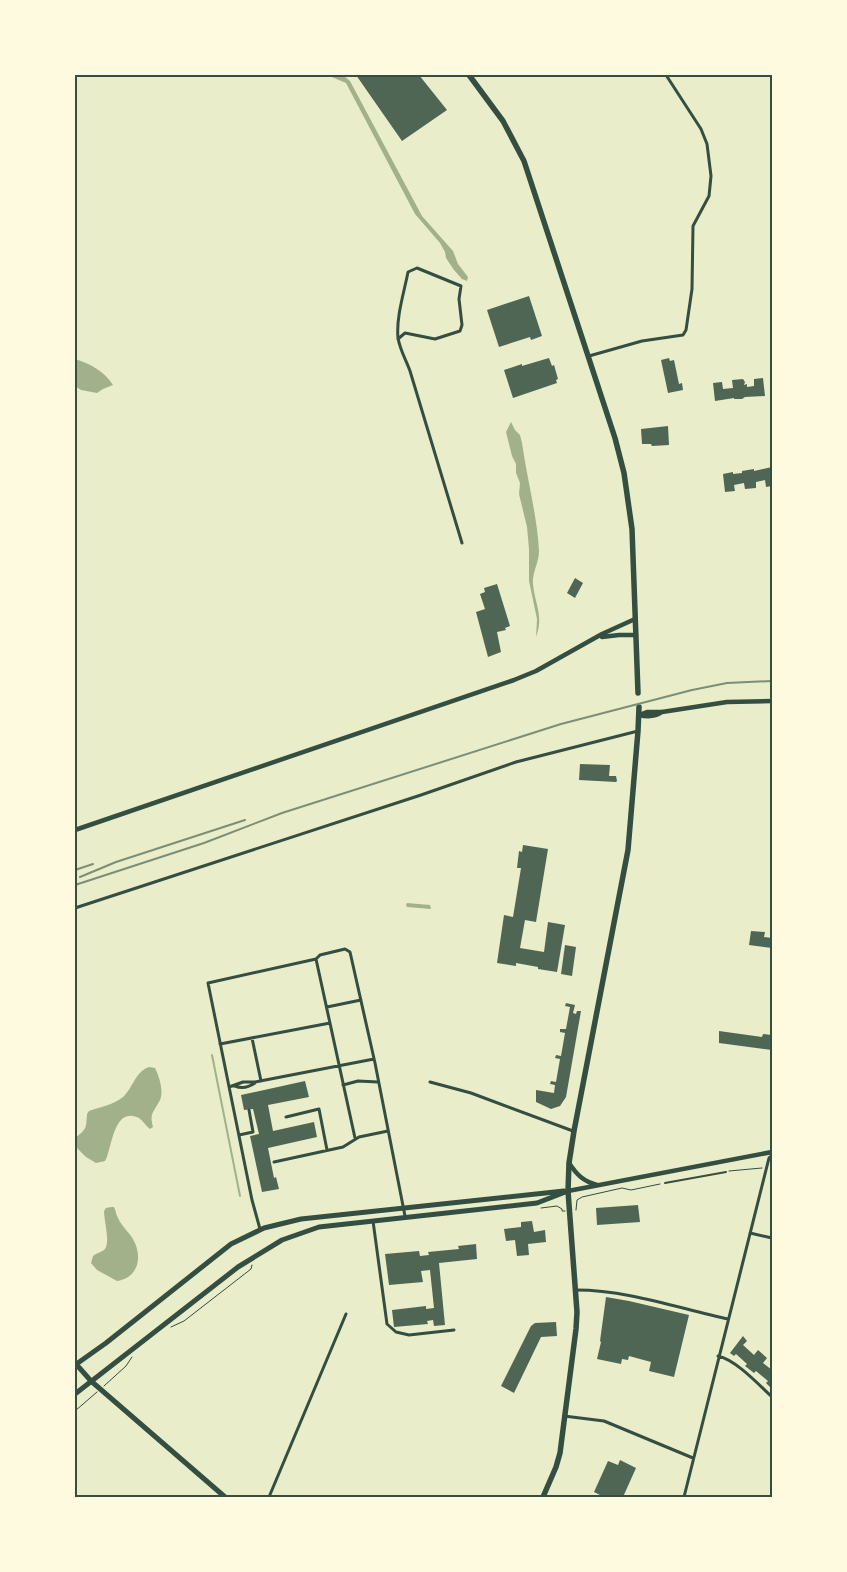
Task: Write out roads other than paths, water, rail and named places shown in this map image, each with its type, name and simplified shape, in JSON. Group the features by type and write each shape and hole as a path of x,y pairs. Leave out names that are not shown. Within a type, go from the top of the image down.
{"main road":[{"path":"469,75 503,121 524,161 612,429 626,481 632,538 638,693"},
{"path":"544,1497 556,1468 578,1312 568,1191 569,1163 628,850 639,707"},
{"path":"225,1497 91,1381 76,1364 106,1343 221,1251 260,1230 301,1219 568,1191"},
{"path":"75,1394 238,1267 293,1235 319,1227 536,1202 568,1191"}],"street":[{"path":"589,356 636,343 682,335 687,324 692,289 693,226 696,217 709,196 712,176 707,144 701,129 666,75"},
{"path":"398,339 405,333 435,339 460,331 462,324 459,299 461,286 417,268 410,270 408,272 398,327 398,339 410,371 462,543"},
{"path":"75,830 481,693 536,671 635,619"},
{"path":"596,638 619,634 636,635"},
{"path":"639,714 727,702 772,700"},
{"path":"75,908 435,791 516,762 638,731"},
{"path":"260,1230 208,982 316,959 320,954 345,949 350,952 361,1000 405,1216"},
{"path":"316,959 355,1138"},
{"path":"327,1007 361,1000"},
{"path":"220,1044 330,1024"},
{"path":"252,1038 261,1081"},
{"path":"229,1087 243,1082 261,1081 374,1059"},
{"path":"343,1085 358,1081 378,1082"},
{"path":"235,1086 240,1088 251,1086 255,1082"},
{"path":"430,1082 471,1094 574,1131"},
{"path":"245,1087 246,1094"},
{"path":"286,1117 319,1109 327,1150"},
{"path":"239,1135 253,1132 249,1110"},
{"path":"274,1162 343,1147 355,1138 388,1131"},
{"path":"684,1497 768,1158 772,1154"},
{"path":"568,1191 772,1154"},
{"path":"569,1163 578,1176 586,1182 599,1186"},
{"path":"373,1220 387,1324 396,1332 410,1335 454,1330"},
{"path":"750,1233 772,1238"},
{"path":"576,1290 597,1291 633,1297 728,1319"},
{"path":"269,1497 346,1314"},
{"path":"718,1356 732,1362 772,1397"},
{"path":"564,1416 604,1422 693,1458"}],"lane":[{"path":"666,1184 726,1172"}],"waterway":[{"path":"212,1055 240,1196"}],"railway":[{"path":"75,885 204,843 282,813 561,724 692,690 727,683 772,681"},
{"path":"80,877 116,862 245,820"},
{"path":"75,870 93,864"}]}
